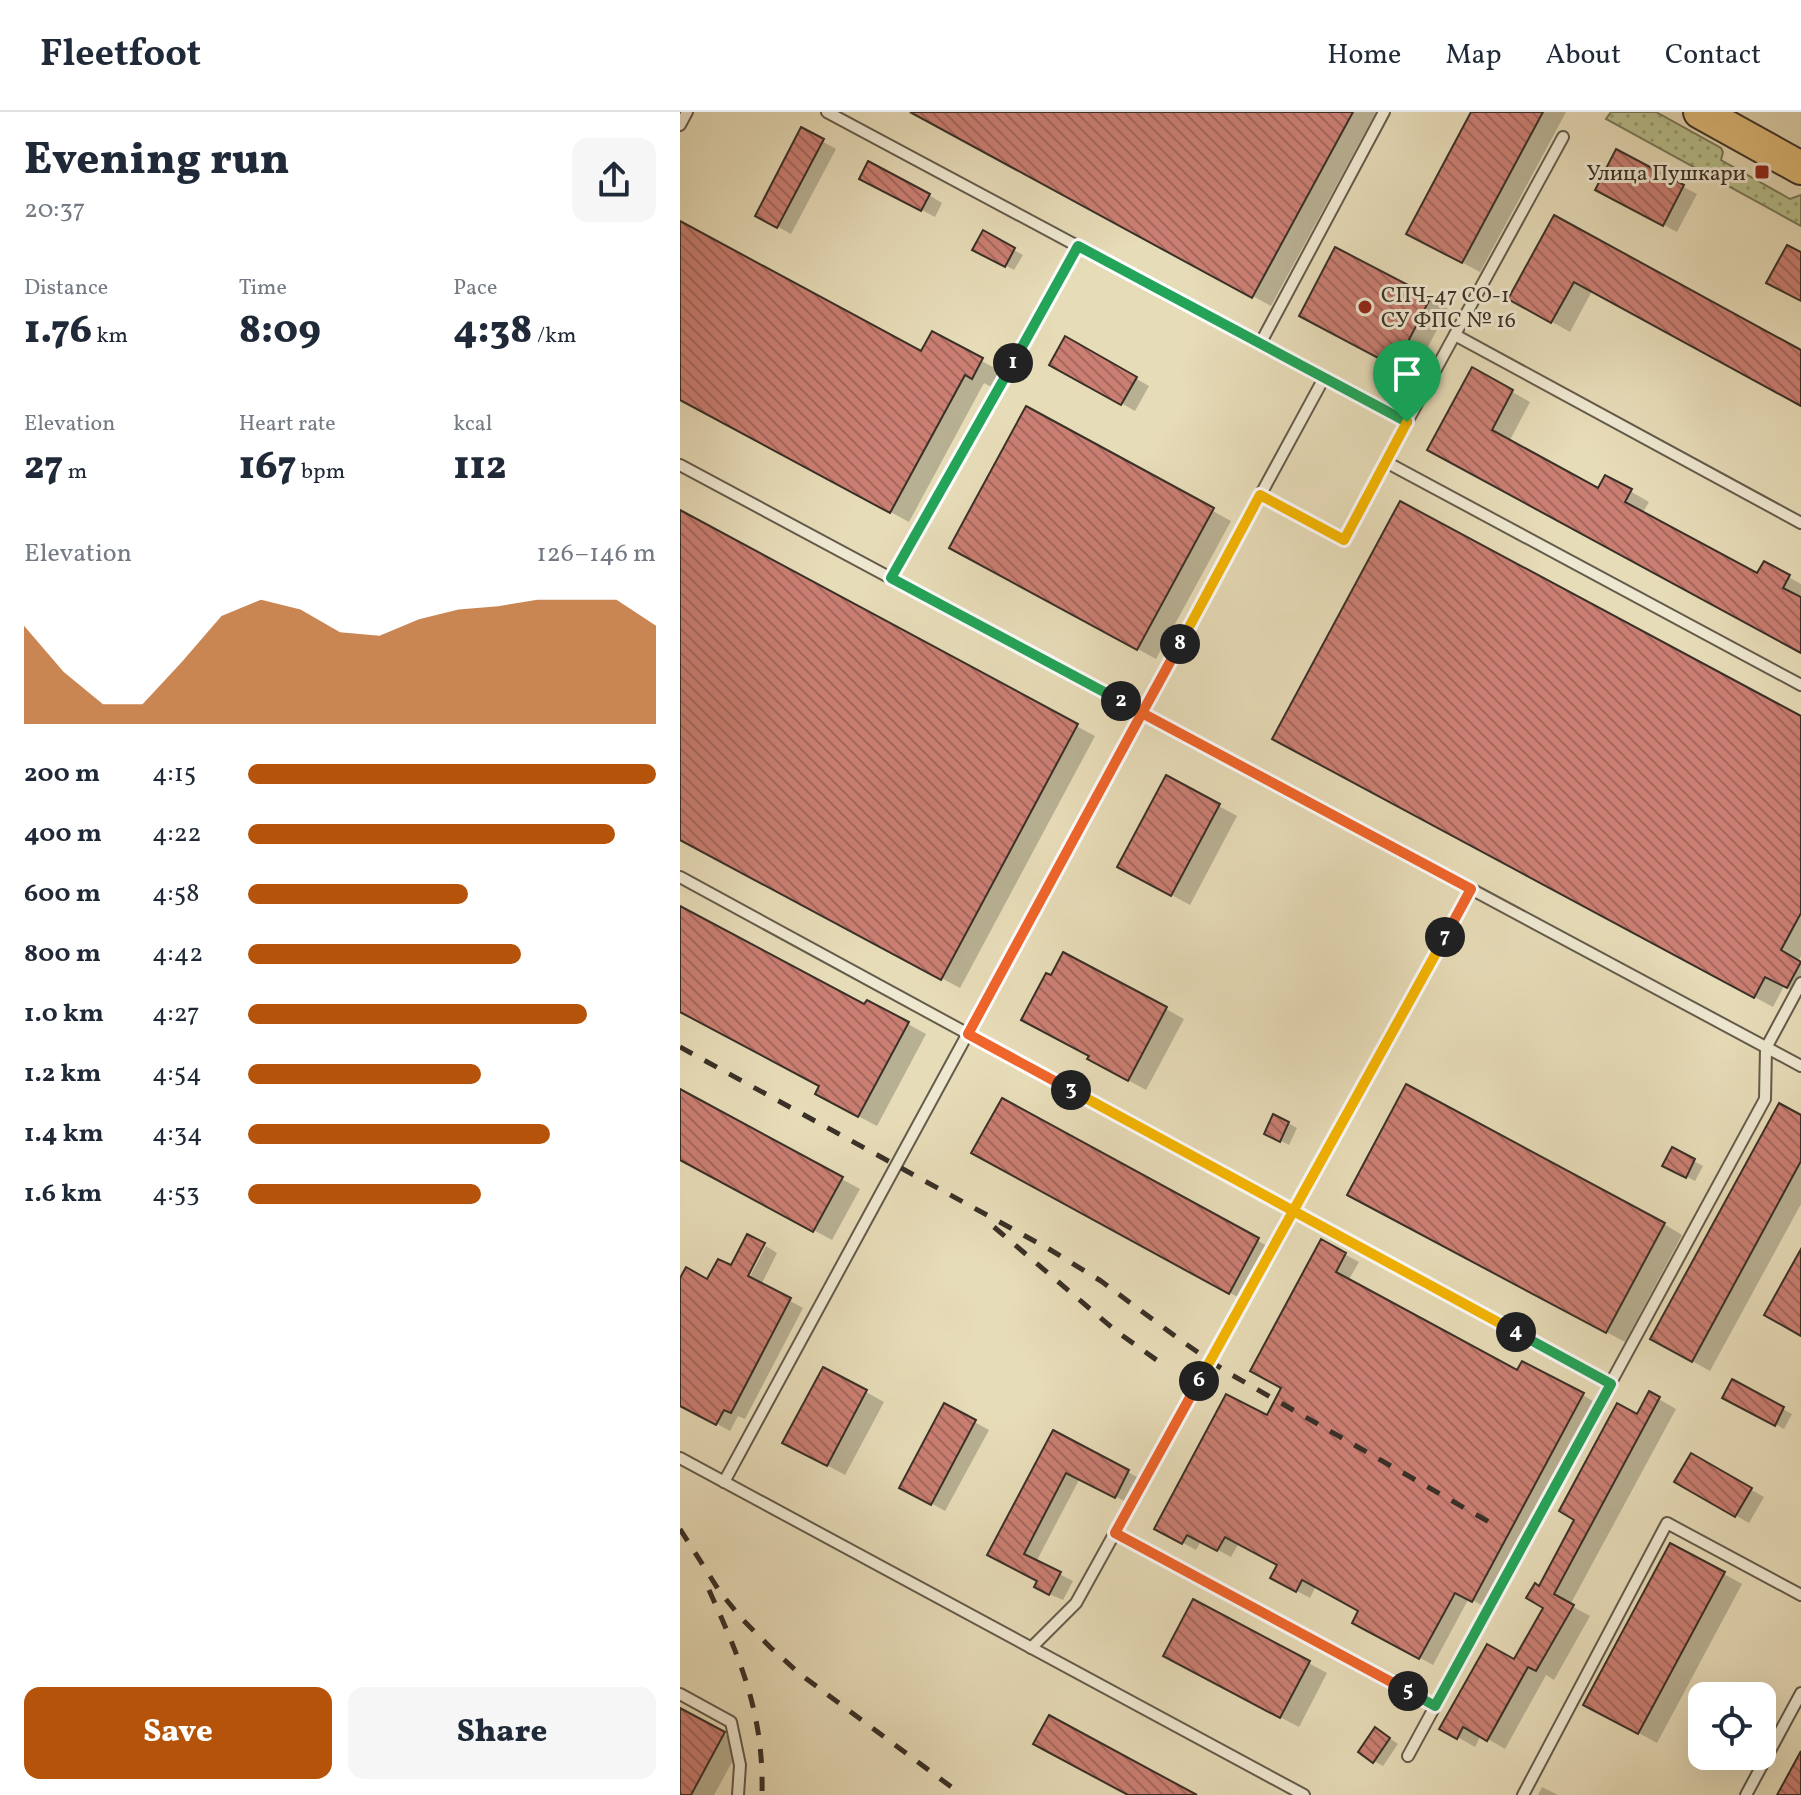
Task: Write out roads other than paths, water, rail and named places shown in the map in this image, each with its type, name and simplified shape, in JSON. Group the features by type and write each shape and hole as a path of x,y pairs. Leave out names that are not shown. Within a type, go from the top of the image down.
{"highway":[{"path":"1700,112 1801,168"}],"lane":[{"path":"680,125 687,112"},
{"path":"827,112 1407,422"},
{"path":"1260,344 1384,112"},
{"path":"1260,495 1344,540 1563,137"},
{"path":"891,578 1078,246"},
{"path":"1455,335 1801,523"},
{"path":"724,1482 1324,378"},
{"path":"1386,462 1801,685"},
{"path":"680,465 1801,1066"},
{"path":"680,877 1611,1384"},
{"path":"1031,1648 1076,1603 1471,889"},
{"path":"1408,1756 1765,1099 1766,1048 1801,983"},
{"path":"680,1458 1304,1795"},
{"path":"1523,1795 1667,1523 1801,1595"},
{"path":"1115,1533 1435,1706"},
{"path":"1746,1795 1801,1693"},
{"path":"680,1694 731,1722 740,1765 738,1795"}],"railway":[{"path":"680,1047 1049,1249 1101,1281 1225,1371 1496,1526"},
{"path":"994,1227 1116,1331 1165,1366"},
{"path":"680,1529 720,1592 771,1648 800,1674 962,1795"},
{"path":"709,1590 740,1665 755,1713 762,1766 762,1795"}],"place":[{"name":"Улица Пушкари","path":"1762,172"},
{"name":"СПЧ-47 СО-1 СУ ФПС № 16","path":"1365,307"}]}
